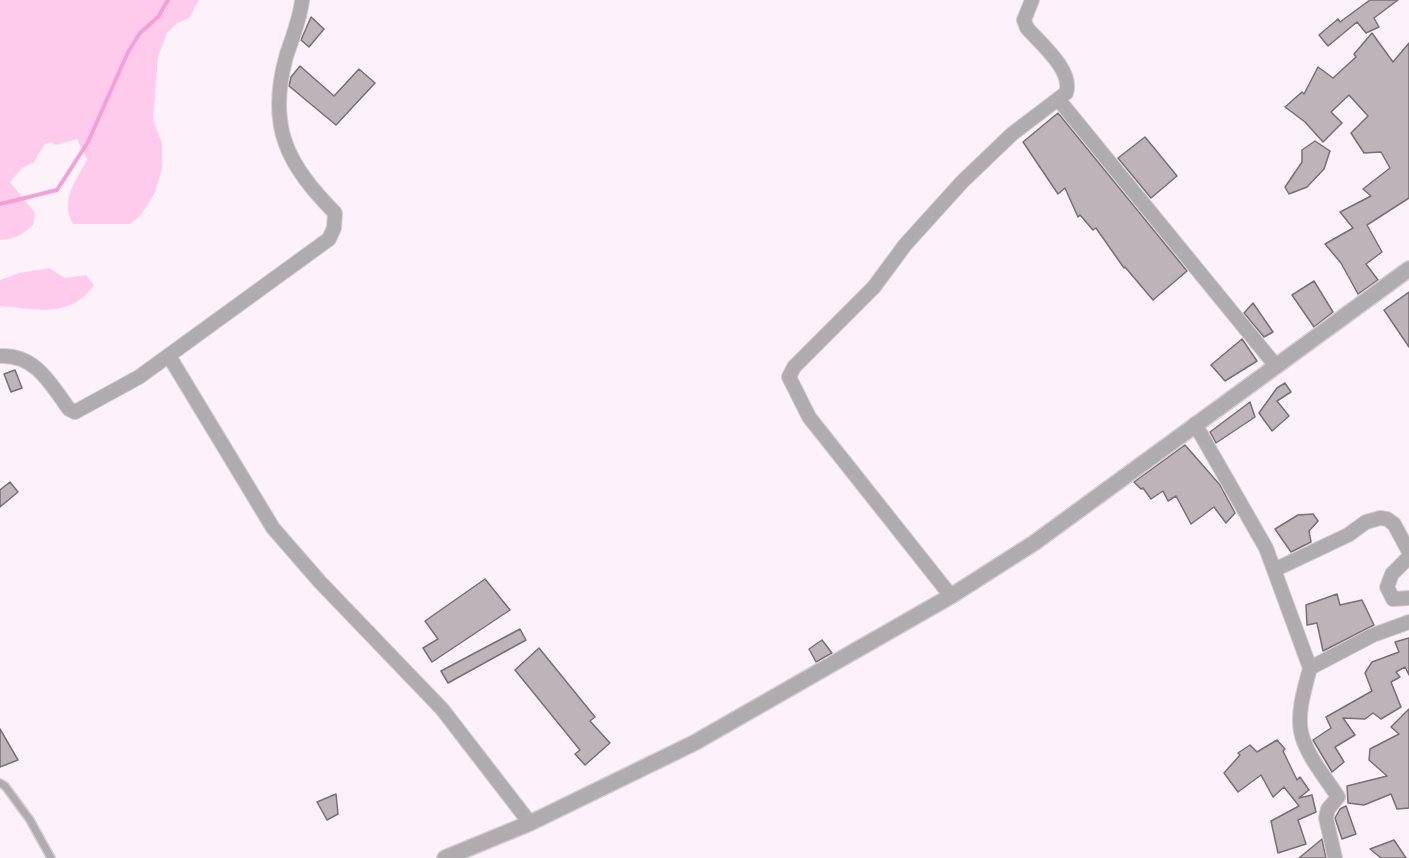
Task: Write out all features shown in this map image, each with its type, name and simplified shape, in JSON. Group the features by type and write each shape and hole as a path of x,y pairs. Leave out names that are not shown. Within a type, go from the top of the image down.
{"street":[{"path":"0,356 15,356 39,369 69,409 75,412 139,377 328,238 334,228 334,213 307,184 290,157 279,114 283,73 301,16 302,0"},
{"path":"951,596 809,417 789,377 794,367 874,286 905,245 962,182 1012,134 1066,93 1067,82 1058,65 1027,28 1024,20 1032,0"},
{"path":"1058,99 1276,366"},
{"path":"450,857 530,824 694,744 951,596 1034,543 1409,269"},
{"path":"169,356 273,528 320,582 442,708 530,824"},
{"path":"1196,424 1266,548 1310,668 1301,712 1301,733 1312,756 1338,797 1329,808 1326,818 1335,858"},
{"path":"1274,570 1339,539 1366,522 1380,518 1387,519 1394,524 1409,554 1392,574 1387,587 1393,599 1409,598"},
{"path":"1310,668 1373,635 1409,622"}],"lane":[{"path":"0,783 5,786 30,820 51,858"}],"shaded area":[{"path":"0,0 199,0 189,18 177,23 167,33 158,57 153,119 162,144 162,168 155,193 140,216 130,224 73,224 69,215 69,199 87,160 77,139 56,145 51,142 45,144 34,162 22,168 10,182 35,213 33,225 18,236 0,240"},
{"path":"49,268 65,278 86,275 94,285 85,296 63,307 39,310 0,306 0,280 19,273"}],"building":[{"path":"1370,0 1398,0 1374,18 1379,27 1366,33 1357,22 1328,46 1319,35 1338,19 1340,22"},
{"path":"311,17 324,29 309,47 301,40"},
{"path":"1372,33 1393,62 1409,43 1409,198 1367,225 1382,252 1366,264 1378,280 1358,294 1341,263 1325,244 1353,228 1340,212 1371,196 1363,189 1390,168 1381,152 1364,153 1351,133 1368,116 1349,95 1331,112 1342,123 1323,142 1305,122 1285,107 1302,92 1304,94 1318,67 1333,78 1356,57 1354,54"},
{"path":"300,66 334,96 359,69 375,83 336,125 289,86 291,77"},
{"path":"1058,113 1187,271 1153,300 1124,268 1096,228 1093,230 1080,215 1078,217 1065,188 1058,194 1023,142"},
{"path":"1145,137 1177,176 1151,198 1118,158"},
{"path":"1315,141 1330,151 1324,169 1307,187 1289,194 1285,187 1302,162 1302,150"},
{"path":"1314,281 1333,312 1314,327 1292,295"},
{"path":"1409,292 1409,347 1384,310"},
{"path":"1253,303 1273,332 1264,337 1244,313"},
{"path":"1242,339 1257,361 1225,381 1211,365"},
{"path":"15,370 22,388 11,392 4,374"},
{"path":"1285,383 1291,392 1277,401 1289,416 1272,431 1259,413 1277,388"},
{"path":"1250,402 1255,417 1216,443 1210,432"},
{"path":"1185,445 1220,485 1235,513 1226,523 1214,507 1191,524 1176,496 1168,501 1163,491 1151,499 1143,488 1141,489 1134,482"},
{"path":"10,482 18,492 0,507 0,490"},
{"path":"1313,514 1318,521 1309,531 1311,542 1291,552 1275,529 1298,515"},
{"path":"485,579 510,610 432,662 423,648 438,639 425,621"},
{"path":"1337,594 1340,605 1362,600 1374,625 1323,651 1317,623 1307,625 1306,605"},
{"path":"520,629 526,640 448,683 441,671"},
{"path":"1409,638 1409,675 1405,667 1396,672 1400,677 1391,682 1401,707 1381,719 1373,713 1365,719 1343,718 1355,735 1335,747 1344,762 1332,772 1313,740 1331,728 1326,717 1372,691 1365,673 1372,662 1399,652 1395,642"},
{"path":"822,640 832,653 816,662 809,649"},
{"path":"539,648 595,717 590,721 610,743 585,765 575,754 580,750 515,670"},
{"path":"1409,709 1409,808 1397,809 1391,794 1364,805 1348,803 1347,786 1387,776 1369,760 1370,749 1399,734 1391,727"},
{"path":"0,729 18,760 0,767"},
{"path":"1277,740 1285,749 1283,751 1297,780 1300,777 1309,790 1299,798 1312,795 1316,812 1298,820 1306,844 1278,853 1271,821 1299,806 1284,787 1273,797 1261,775 1238,792 1224,773 1240,755 1238,753 1250,745 1257,752"},
{"path":"336,794 338,814 327,820 317,802"},
{"path":"1346,806 1356,834 1342,839 1335,818 1340,809"},
{"path":"1322,839 1326,858 1299,858"},
{"path":"1394,840 1406,858 1381,858 1370,849"}],"waterway":[{"path":"0,204 57,190 88,142 128,52 140,33 158,17 168,0"}]}
